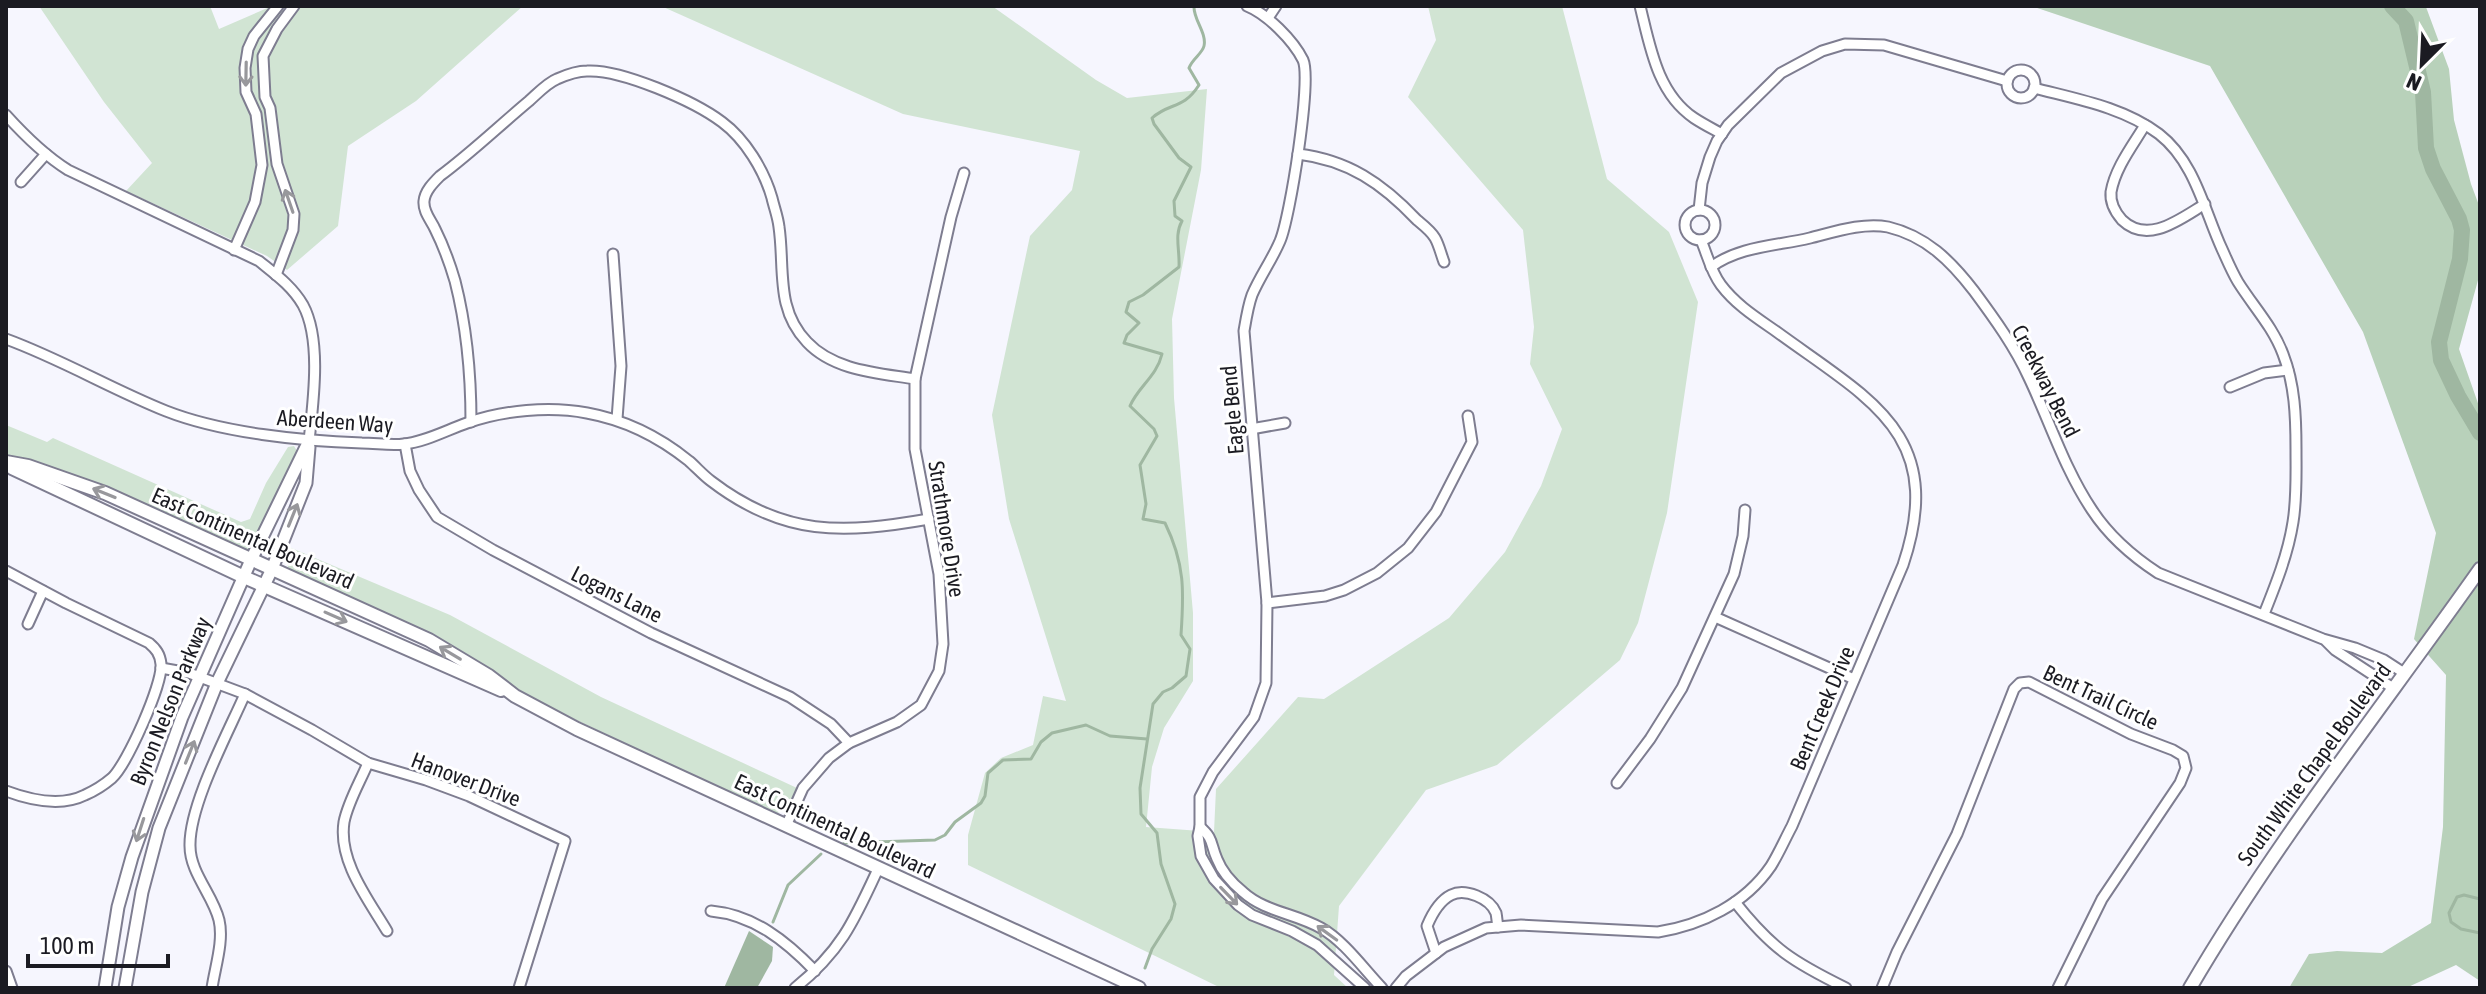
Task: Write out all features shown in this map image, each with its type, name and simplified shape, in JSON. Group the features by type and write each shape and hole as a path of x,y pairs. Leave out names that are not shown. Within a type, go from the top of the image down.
{"main road":[{"name":"East Continental Boulevard","path":"6,464 28,466 105,493 429,640 489,676 515,696"},
{"name":"East Continental Boulevard","path":"6,464 244,577 515,696 577,729 1139,988"},
{"name":"South White Chapel Boulevard","path":"2190,988 2253,884 2480,569"}],"street":[{"path":"234,250 255,202 262,165 256,114 246,92 248,49 254,36 278,6"},
{"path":"276,275 293,230 294,214 277,164 270,108 265,97 263,56 294,6"},
{"name":"Eagle Bend","path":"1247,6 1262,12 1304,63 1304,100 1295,176 1281,239 1251,298 1244,331 1267,603 1266,683 1254,717 1204,787 1200,797 1198,836 1204,865 1225,893 1252,915 1317,945 1365,988"},
{"path":"1268,18 1276,6"},
{"path":"1640,6 1663,82 1693,117 1722,134"},
{"path":"1699,210 1706,170 1728,125 1781,73 1822,51 1845,44 1884,45 2007,81"},
{"path":"471,422 471,381 465,325 454,278 436,229 425,211 424,199 430,185 555,80 585,70 639,82 688,102 724,123 755,159 770,193 779,227 782,291 796,329 821,355 847,366 915,379"},
{"path":"2024,70 2034,78 2034,88 2028,96 2018,97 2009,91 2007,81 2015,71 2024,70"},
{"path":"2034,88 2111,109 2145,125 2175,150 2185,163 2205,204 2237,281 2271,328 2284,355 2296,411 2296,499 2278,580 2264,614"},
{"name":"Byron Nelson Parkway","path":"6,115 27,138 68,170 259,261 276,275 305,309 313,344 315,370 306,483 272,569 217,683 159,828 139,905 125,988"},
{"path":"2145,125 2114,182 2111,199 2117,215 2139,231 2151,232 2174,223 2205,204"},
{"path":"21,182 46,154"},
{"path":"1298,154 1324,157 1349,167 1375,183 1402,204 1435,239 1444,262"},
{"name":"Strathmore Drive","path":"786,826 803,788 829,758 849,743 897,722 921,705 939,671 943,644 939,574 915,449 915,379 951,217 964,173"},
{"path":"1699,210 1712,216 1715,226 1711,235 1701,240 1692,237 1686,229 1687,219 1699,210"},
{"name":"Creekway Bend","path":"1711,267 1734,253 1854,228 1884,226 1926,242 1953,264 1991,314 2028,375 2076,483 2093,512 2137,560 2158,573 2384,660 2404,673"},
{"name":"Bent Creek Drive","path":"1396,988 1406,976 1436,953 1463,937 1498,927 1521,925 1658,932 1677,929 1713,916 1735,902 1757,883 1771,865 1792,826 1903,565 1912,536 1915,486 1908,450 1897,431 1870,401 1736,303 1718,282 1701,240"},
{"path":"613,254 621,366 617,419"},
{"name":"Aberdeen Way","path":"6,339 192,420 309,441 405,444 500,415 554,410 582,412 617,419 645,431 760,513 804,525 833,528 877,528 929,519"},
{"path":"2230,387 2264,373 2288,370"},
{"path":"1267,603 1325,596 1344,590 1377,573 1408,548 1436,512 1472,442 1468,416"},
{"path":"1251,429 1285,423"},
{"name":"Byron Nelson Parkway","path":"105,988 118,907 132,857 182,717 251,560 309,441"},
{"name":"Logans Lane","path":"405,444 410,471 437,517 651,633 790,697 831,724 849,743"},
{"path":"1617,783 1682,688 1734,574 1743,536 1745,510"},
{"path":"6,571 149,643 158,652 161,668 157,687 130,749 111,778 84,796 71,800 33,800 6,791"},
{"path":"28,624 43,591"},
{"path":"1715,617 1854,679"},
{"name":"Creekway Bend","path":"2323,639 2393,688"},
{"name":"Hanover Drive","path":"161,668 201,677 245,694 368,763 469,796 565,841 519,988"},
{"name":"Bent Trail Circle","path":"1882,988 1957,834 2014,689 2020,683 2029,682 2131,734 2173,750 2186,761 2180,783 2102,899 2058,988"},
{"path":"212,988 221,931 215,908 192,860 190,846 195,814 245,694"},
{"path":"368,763 345,818 343,836 346,855 354,873 387,931"},
{"path":"1200,827 1211,836 1216,858 1238,888 1254,902 1288,913 1324,930 1382,988"},
{"path":"795,988 836,949 850,929 878,869"},
{"path":"1436,953 1427,926 1433,912 1449,895 1468,893 1486,901 1496,913 1498,927"},
{"path":"1735,902 1755,928 1786,956 1846,988"},
{"path":"711,911 742,917 760,925 796,951 815,971"},
{"path":"6,971 12,988"}],"shaded area":[{"path":"39,6 210,6 219,29 272,6 523,6 416,101 348,146 338,226 287,270 267,256 126,191 152,163 104,102"},
{"path":"661,6 992,6 1096,80 1127,98 1207,89 1201,170 1172,319 1174,398 1193,613 1193,681 1164,728 1152,767 1146,827 1214,832 1216,789 1298,697 1324,699 1449,618 1505,552 1541,486 1562,429 1530,364 1534,327 1523,230 1408,97 1436,40 1428,6 1562,6 1607,179 1669,232 1698,302 1667,513 1638,623 1620,660 1497,765 1426,790 1339,906 1334,975 1348,988 1221,988 968,865 968,835 985,773 1001,758 1033,745 1043,696 1066,701 1009,519 992,415 1030,236 1072,190 1080,151 903,114"},
{"path":"2031,6 2426,7 2449,69 2454,120 2480,208 2480,273 2459,349 2480,409 2480,981 2456,965 2406,988 2289,988 2309,954 2337,951 2382,953 2431,923 2443,827 2446,675 2414,639 2436,533 2363,332 2210,66"},
{"path":"6,425 47,442 53,438 241,522 250,519 266,483 288,447 294,446 299,454 254,549 243,549 122,494 6,454"},
{"path":"289,547 450,615 601,697 797,788 786,810 777,813 768,811 532,699 471,659 290,571 284,558"},
{"path":"749,931 773,947 772,961 757,988 724,988"}],"waterway":[{"path":"1145,968 1152,949 1171,919 1175,904 1161,864 1157,833 1141,814 1140,788 1153,704 1163,692 1186,676 1190,649 1181,635 1182,578 1172,538 1165,523 1143,519 1146,504 1140,465 1157,436 1154,429 1130,406 1156,369 1162,354 1124,343 1139,323 1126,312 1129,302 1179,267 1178,237 1182,221 1175,216 1174,201 1191,167 1179,158 1152,118 1182,102 1199,85 1189,68 1204,46 1204,36 1194,6"},
{"path":"2392,6 2406,21 2423,92 2426,148 2462,230 2460,259 2439,342 2441,360 2480,433"},
{"path":"844,843 935,840 945,835 955,822 981,803 988,773 1003,760 1031,759 1041,742 1052,733 1086,725 1110,736 1147,739"},
{"path":"773,922 788,885 821,854"},
{"path":"2480,899 2464,895 2457,897 2449,913 2451,922 2461,929 2480,933"}]}
